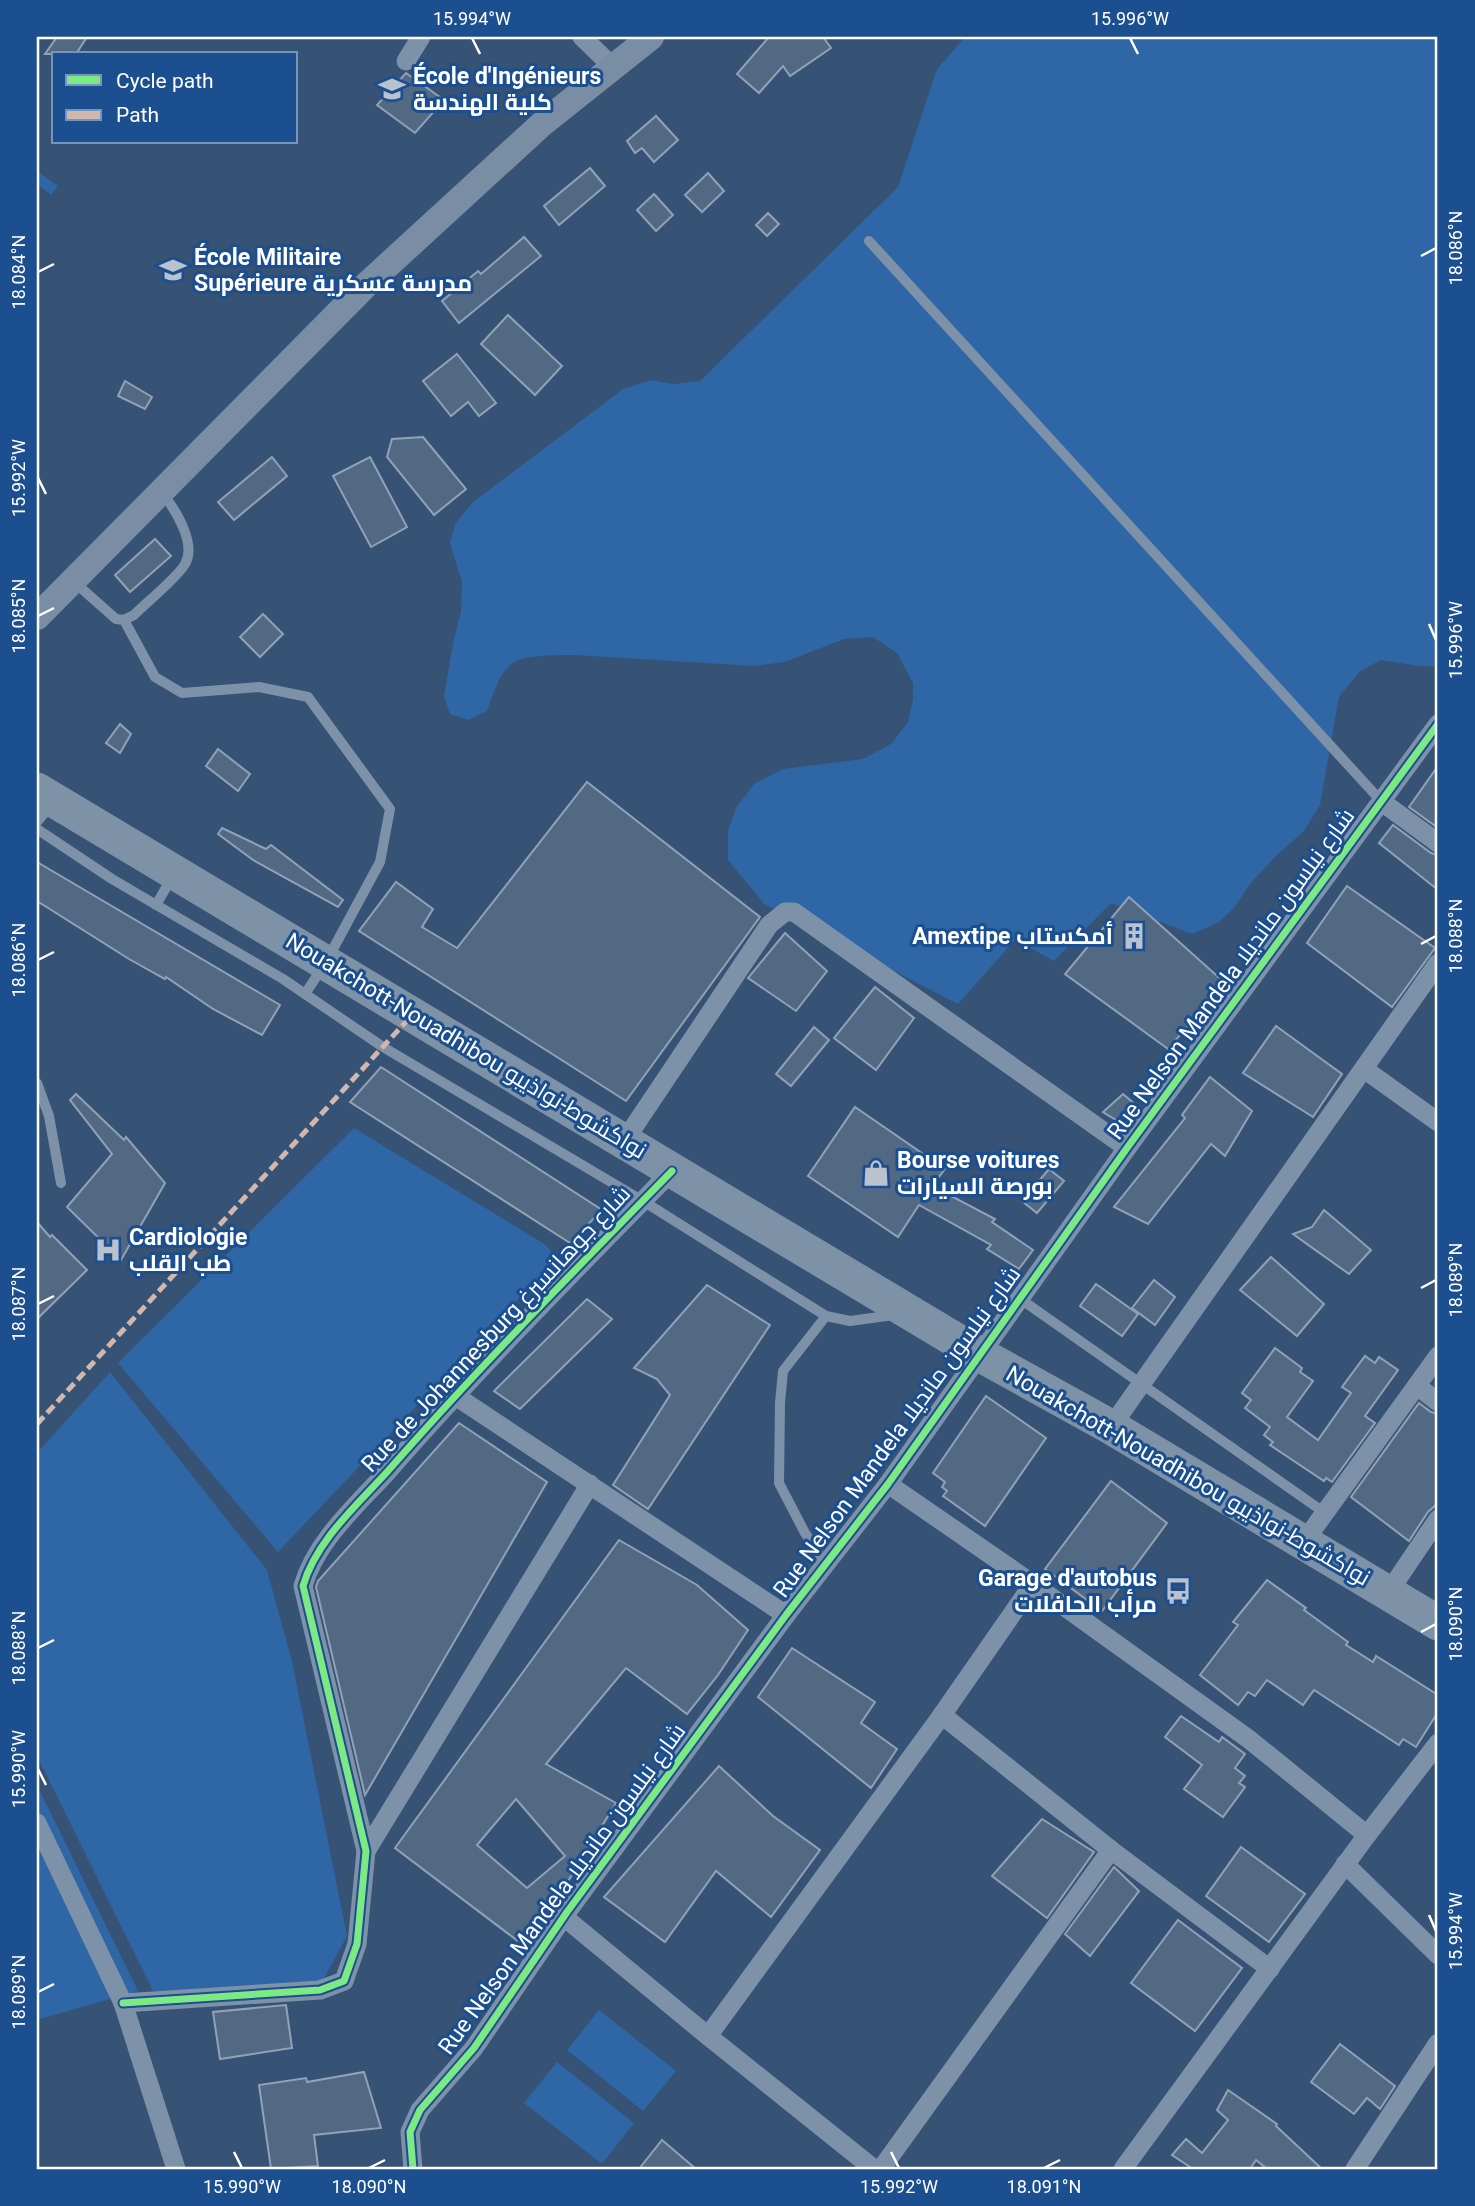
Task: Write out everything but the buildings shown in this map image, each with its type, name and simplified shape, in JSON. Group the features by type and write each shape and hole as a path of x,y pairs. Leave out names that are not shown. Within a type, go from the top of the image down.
{"highway":[{"name":"Nouakchott-Nouadhibou نواكشوط-نواذيبو","path":"41,802 175,872 979,1354 1111,1427 1438,1623"}],"main road":[{"path":"38,616 373,278 488,171 651,37"}],"street":[{"path":"406,61 421,37"},
{"path":"582,37 613,67"},
{"name":"Rue Nelson Mandela شارع نيلسون مانديلا","path":"413,2169 410,2132 420,2110 474,2048 565,1917 786,1615 888,1484 1127,1148 1438,724"},
{"path":"1382,802 1438,843"},
{"path":"625,1140 769,926 785,912 794,912 1127,1148"},
{"path":"1111,1427 1438,963"},
{"path":"1364,1069 1438,1122"},
{"name":"Rue de Johannesburg شارع جوهانسبرغ","path":"123,2003 320,1990 344,1981 357,1944 366,1851 303,1586 308,1569 321,1548 454,1395 672,1171"},
{"path":"1303,1544 1438,1356"},
{"path":"1417,1386 1438,1402"},
{"path":"454,1395 786,1615"},
{"path":"366,1851 590,1484"},
{"path":"888,1484 1250,1740 1367,1835"},
{"path":"1388,1593 1438,1519"},
{"path":"708,2036 942,1715 1033,1584"},
{"path":"942,1715 1111,1850 1270,1969"},
{"path":"1124,2169 1345,1864 1438,1743"},
{"path":"37,1823 123,2003 176,2169"},
{"path":"881,2169 1111,1850"},
{"path":"1345,1864 1438,1955"},
{"path":"565,1917 874,2169"},
{"path":"1354,2169 1438,2043"}],"lane":[{"path":"869,241 1382,802"},
{"path":"73,581 116,619 124,620 134,615 185,565 188,548 178,513 161,491"},
{"path":"124,620 155,677 182,692 259,687 308,697 390,809 380,862 326,962 304,993"},
{"path":"41,802 112,879 304,993 383,1046 643,1201 826,1316 849,1321 911,1313"},
{"path":"156,905 175,872"},
{"path":"37,1083 49,1116 61,1183"},
{"path":"1019,1298 1325,1513"},
{"path":"826,1316 783,1371 779,1470 779,1483 805,1533 826,1564"}],"shaded area":[{"path":"965,37 1438,37 1438,666 1381,660 1360,671 1339,697 1320,805 1304,831 1274,858 1250,884 1234,908 1218,923 1192,934 1111,903 1054,961 1015,940 958,1004 764,904 728,860 728,830 736,808 754,784 783,769 863,759 891,744 908,722 913,683 897,653 873,637 844,639 785,662 754,666 575,655 526,658 514,662 504,672 487,711 469,720 450,714 444,696 461,612 462,581 450,544 455,524 473,502 623,389 651,380 674,384 700,381 898,187 937,69"},
{"path":"37,171 58,186 51,195 37,184"},
{"path":"354,1128 546,1245 557,1258 278,1552 118,1363"},
{"path":"110,1372 267,1570 292,1661 347,1936 322,1982 154,1993 37,1756 37,1453"},
{"path":"37,1785 138,1991 37,2020"},
{"path":"599,2010 676,2071 643,2111 567,2050"},
{"path":"557,2062 634,2123 602,2164 524,2103"}],"marked path":[{"path":"37,1424 413,1014"}],"cycle path":[{"path":"413,2169 410,2132 420,2110 474,2048 567,1912 786,1615 888,1484 1127,1148 1438,724"},
{"path":"123,2003 320,1990 344,1981 357,1944 366,1851 303,1586 309,1570 327,1539 350,1511 563,1282 672,1171"}],"place":[{"name":"École d'Ingénieurs كلية الهندسة","path":"392,89"},
{"name":"École Militaire Supérieure مدرسة عسكرية","path":"173,270"},
{"name":"Amextipe أمكستاب","path":"1134,936"},
{"name":"Bourse voitures بورصة السيارات","path":"876,1173"},
{"name":"Cardiologie طب القلب","path":"108,1250"},
{"name":"Garage d'autobus مرأب الحافلات","path":"1178,1591"}]}
